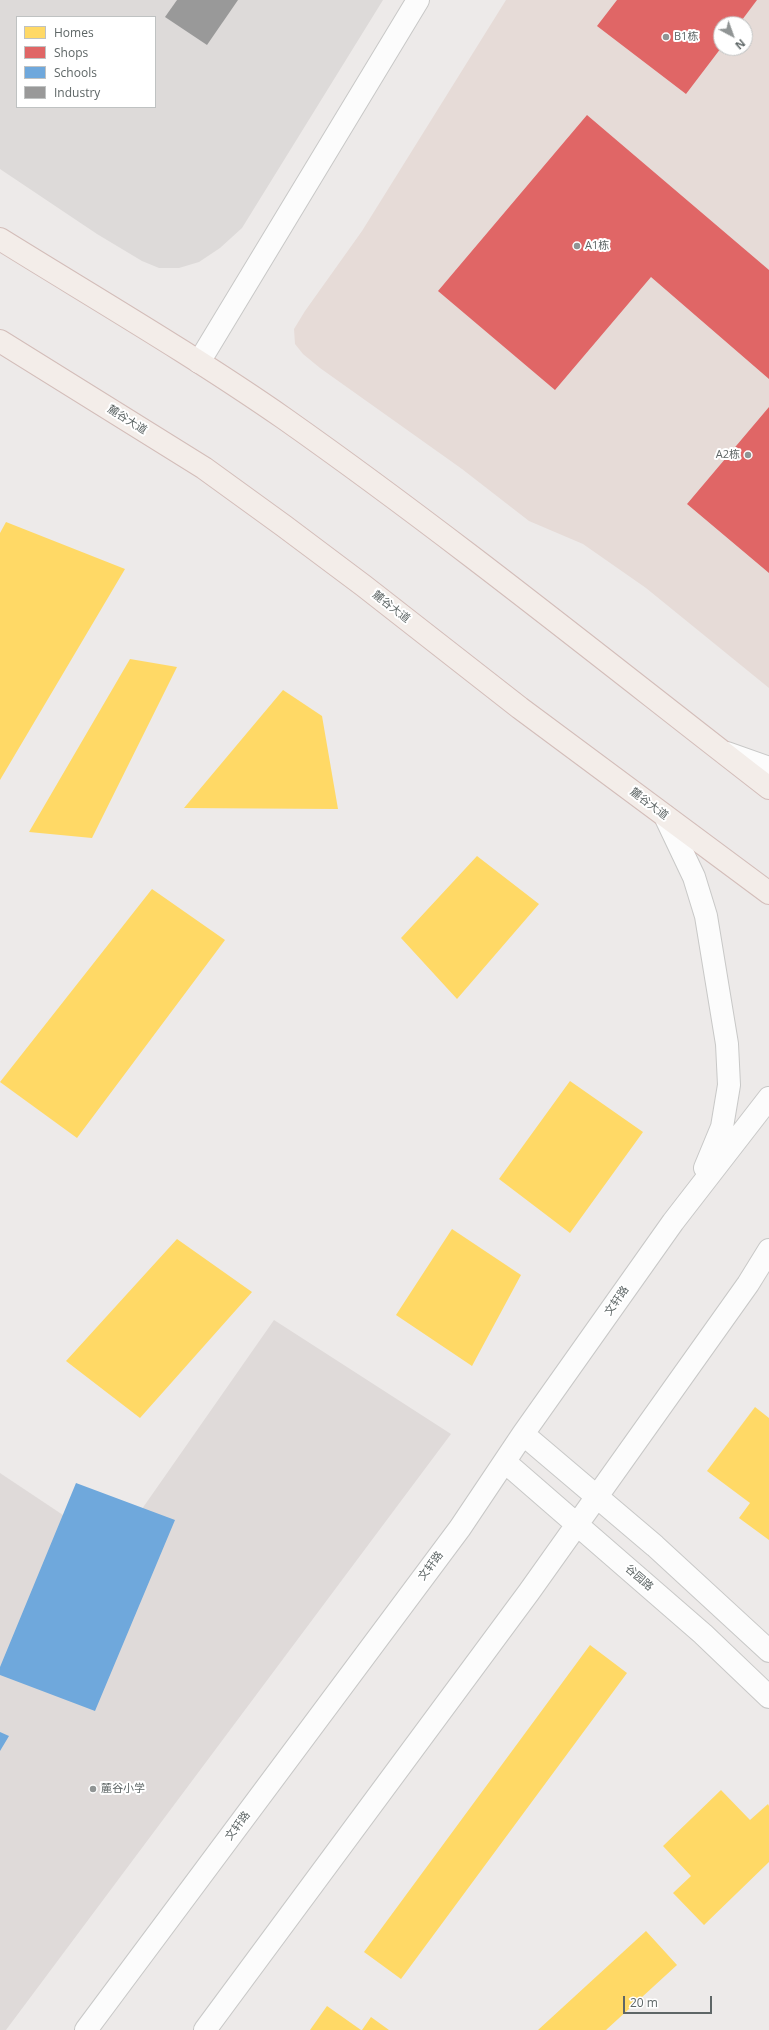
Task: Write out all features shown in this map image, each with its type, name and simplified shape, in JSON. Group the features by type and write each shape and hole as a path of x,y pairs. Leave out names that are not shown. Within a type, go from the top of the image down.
{"main road":[{"path":"199,362 418,0"},
{"path":"0,239 199,362 285,419 468,554 769,788"},
{"name":"麓谷大道","path":"0,341 210,473 364,586 520,708 769,893"},
{"path":"721,751 769,768"},
{"path":"665,816 694,877 706,916 727,1044 729,1086 722,1127 703,1173 673,1222"},
{"name":"文轩路","path":"86,2030 460,1528 523,1434 673,1222 769,1098"},
{"path":"205,2030 577,1525 748,1284 769,1250"},
{"path":"748,1284 769,1260"},
{"path":"523,1434 597,1496 725,1609 769,1651"},
{"name":"谷园路","path":"505,1462 703,1634 769,1697"}],"shaded area":[{"path":"0,0 383,0 242,228 220,248 199,262 179,268 159,268 142,261 97,234 0,169"},
{"path":"506,0 769,0 769,688 646,588 583,544 529,521 462,469 320,368 303,354 295,344 294,329 305,311 362,231"},
{"name":"麓谷小学","path":"274,1320 451,1434 6,2030 0,2030 0,1473 114,1549"}],"building: Homes":[{"path":"6,522 125,569 0,780 0,533"},
{"path":"130,659 177,667 92,838 29,832"},
{"path":"283,690 322,716 338,809 184,808"},
{"path":"477,856 539,904 457,999 401,938"},
{"path":"152,889 225,940 77,1138 0,1082"},
{"path":"570,1081 643,1132 570,1233 499,1179"},
{"path":"452,1229 521,1275 472,1366 396,1315"},
{"path":"177,1239 252,1292 140,1418 66,1361"},
{"path":"755,1407 769,1418 769,1540 739,1518 750,1503 707,1471"},
{"path":"590,1645 627,1673 401,1979 364,1952"},
{"path":"721,1790 750,1820 768,1804 769,1862 704,1925 673,1893 691,1876 663,1846"},
{"path":"646,1931 677,1965 606,2030 538,2030"},
{"path":"327,2006 361,2030 310,2030"},
{"path":"371,2017 389,2030 362,2030"}],"building: Shops":[{"name":"B1栋","path":"617,0 757,0 745,16 713,16 713,56 715,56 686,94 597,26"},
{"name":"A1栋","path":"587,115 769,270 769,379 651,277 555,390 438,291"},
{"name":"A2栋","path":"769,407 769,573 687,504"}],"building: Schools":[{"path":"76,1483 175,1520 95,1711 0,1675 0,1667"},
{"path":"0,1732 9,1736 0,1751"}],"building: Industry":[{"path":"177,0 238,0 207,45 165,17"}],"place":[{"name":"B1栋","path":"666,37"},
{"name":"A1栋","path":"577,246"},
{"name":"A2栋","path":"748,455"},
{"name":"麓谷小学","path":"93,1789"}]}
